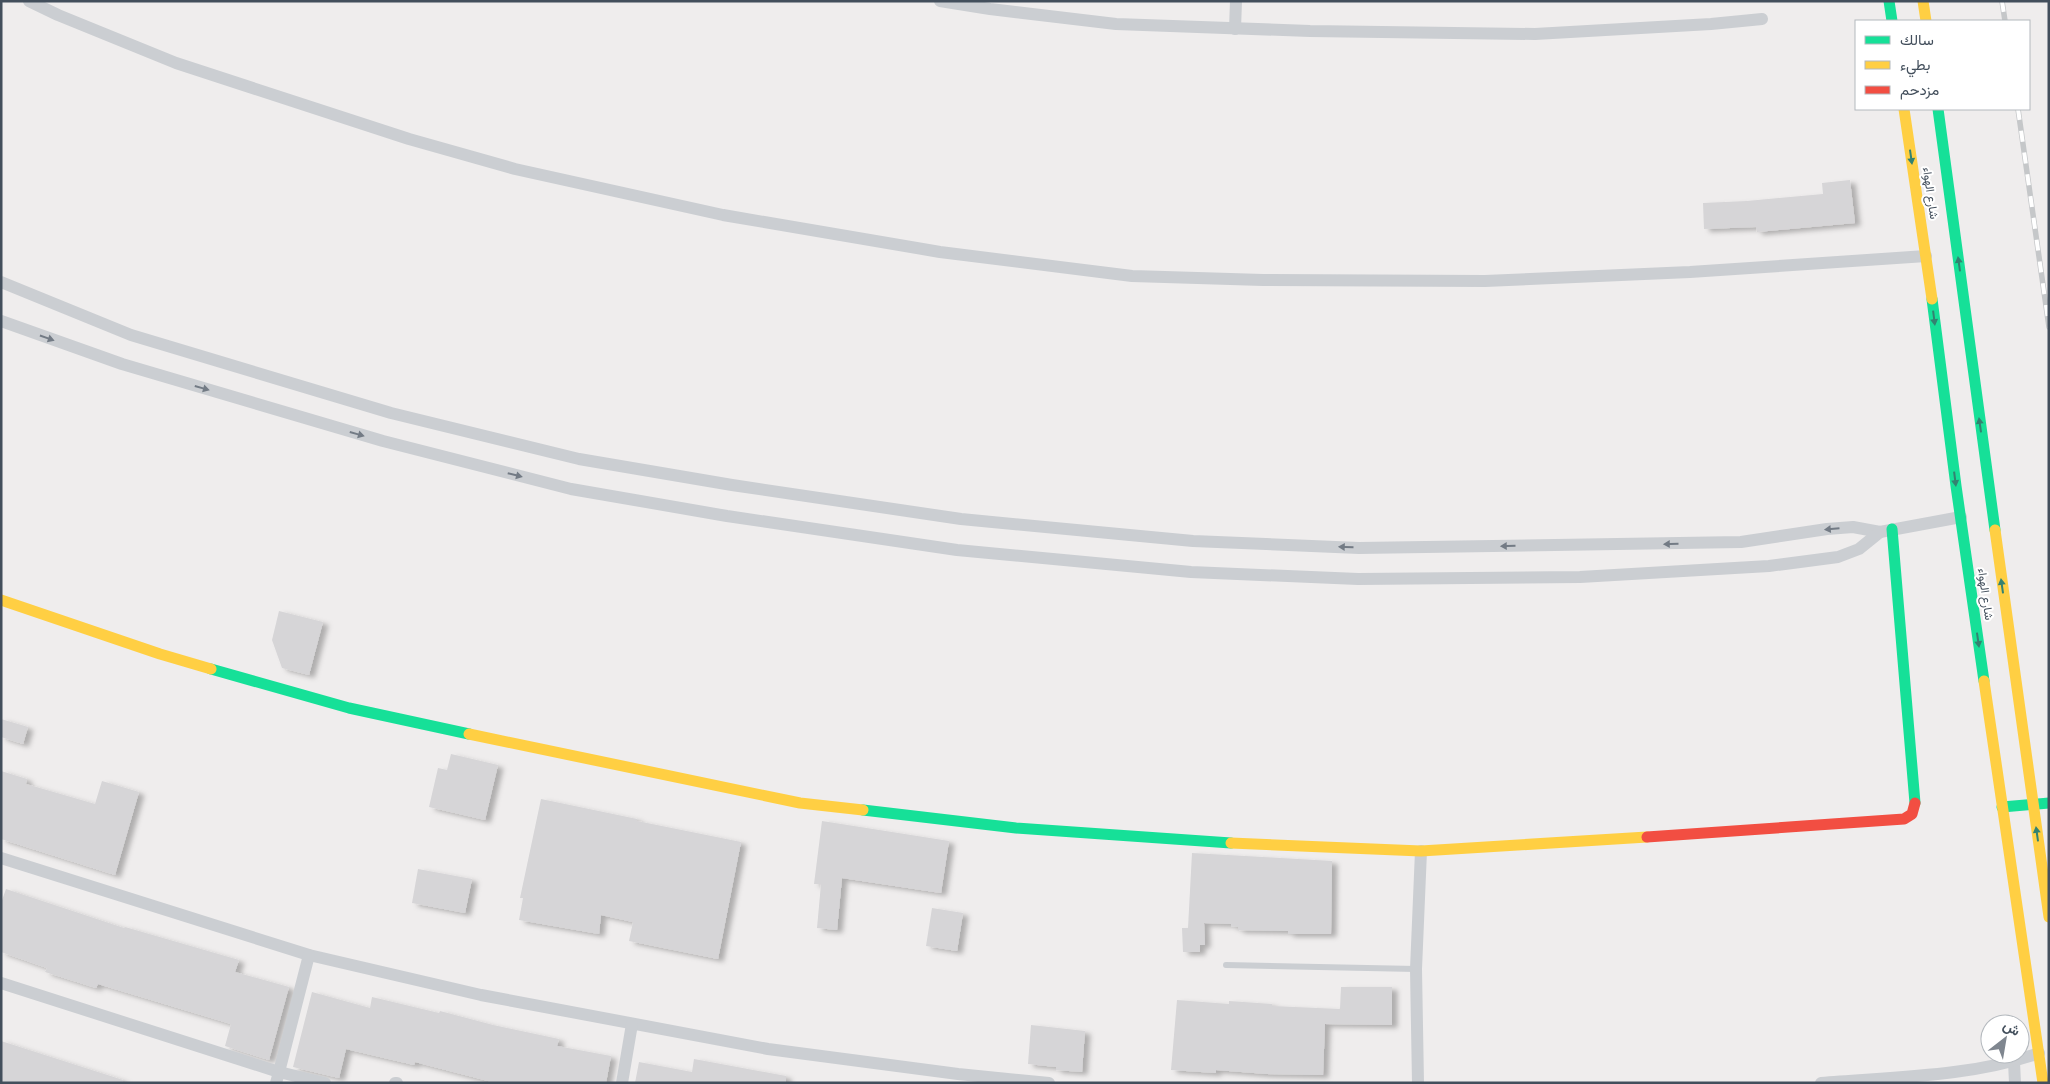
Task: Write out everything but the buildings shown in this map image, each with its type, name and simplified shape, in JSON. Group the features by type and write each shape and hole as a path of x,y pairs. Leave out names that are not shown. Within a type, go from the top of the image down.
{"street":[{"path":"29,1 58,16 176,63 409,139 486,161 723,215 940,252 1132,276 1263,280 1475,281 1690,272 1926,256"},
{"path":"940,1 1116,24 1235,28 1535,34 1710,24 1762,19"},
{"path":"1235,28 1236,1"},
{"path":"1889,1 1892,20"},
{"path":"1923,1 1926,20"},
{"name":"شارع الهواء","path":"1904,110 1926,256 1960,517 2042,1083"},
{"name":"شارع الهواء","path":"1938,110 1996,549 2049,917"},
{"path":"1,282 131,335 391,413 578,459 732,486 961,519 1193,541 1359,548 1741,542 1853,527 1886,531 1960,517"},
{"path":"1,321 122,364 346,430 571,489 727,516 957,550 1191,572 1358,579 1580,577 1769,566 1838,557 1859,549 1886,531"},
{"path":"1,600 160,654 349,708 472,736 800,803 1026,829 1190,841 1421,851 1874,822 1904,819 1912,814 1915,807 1886,531"},
{"path":"2002,807 2049,803"},
{"path":"1418,1083 1416,969 1421,851"},
{"path":"1,858 309,955 482,995 768,1049 957,1078 1049,1083"},
{"path":"277,1077 309,955"},
{"path":"1,983 277,1077 325,1083"},
{"path":"622,1083 632,1024"},
{"path":"2030,1056 2039,1053"},
{"path":"1821,1083 1932,1074 2000,1064"},
{"path":"2014,1064 2015,1083"}],"lane":[{"path":"1226,965 1416,969"}],"railway":[{"path":"2002,1 2005,20"},
{"path":"2018,110 2049,327"}],"traffic: fast":[{"path":"1889,1 1892,20"},
{"path":"1938,110 1995,530"},
{"path":"1932,299 1984,681"},
{"path":"1892,529 1915,803"},
{"path":"211,669 349,708 469,734"},
{"path":"2002,807 2049,803"},
{"path":"863,810 1016,828 1231,843"}],"traffic: slow":[{"path":"1923,1 1926,20"},
{"path":"1904,110 1932,299"},
{"path":"1995,530 2049,917"},
{"path":"1,600 160,654 211,669"},
{"path":"1984,681 2043,1083"},
{"path":"469,734 800,803 863,810"},
{"path":"1231,843 1421,851 1647,837"}],"traffic: jam":[{"path":"1647,837 1904,819 1912,814 1915,803"}]}
